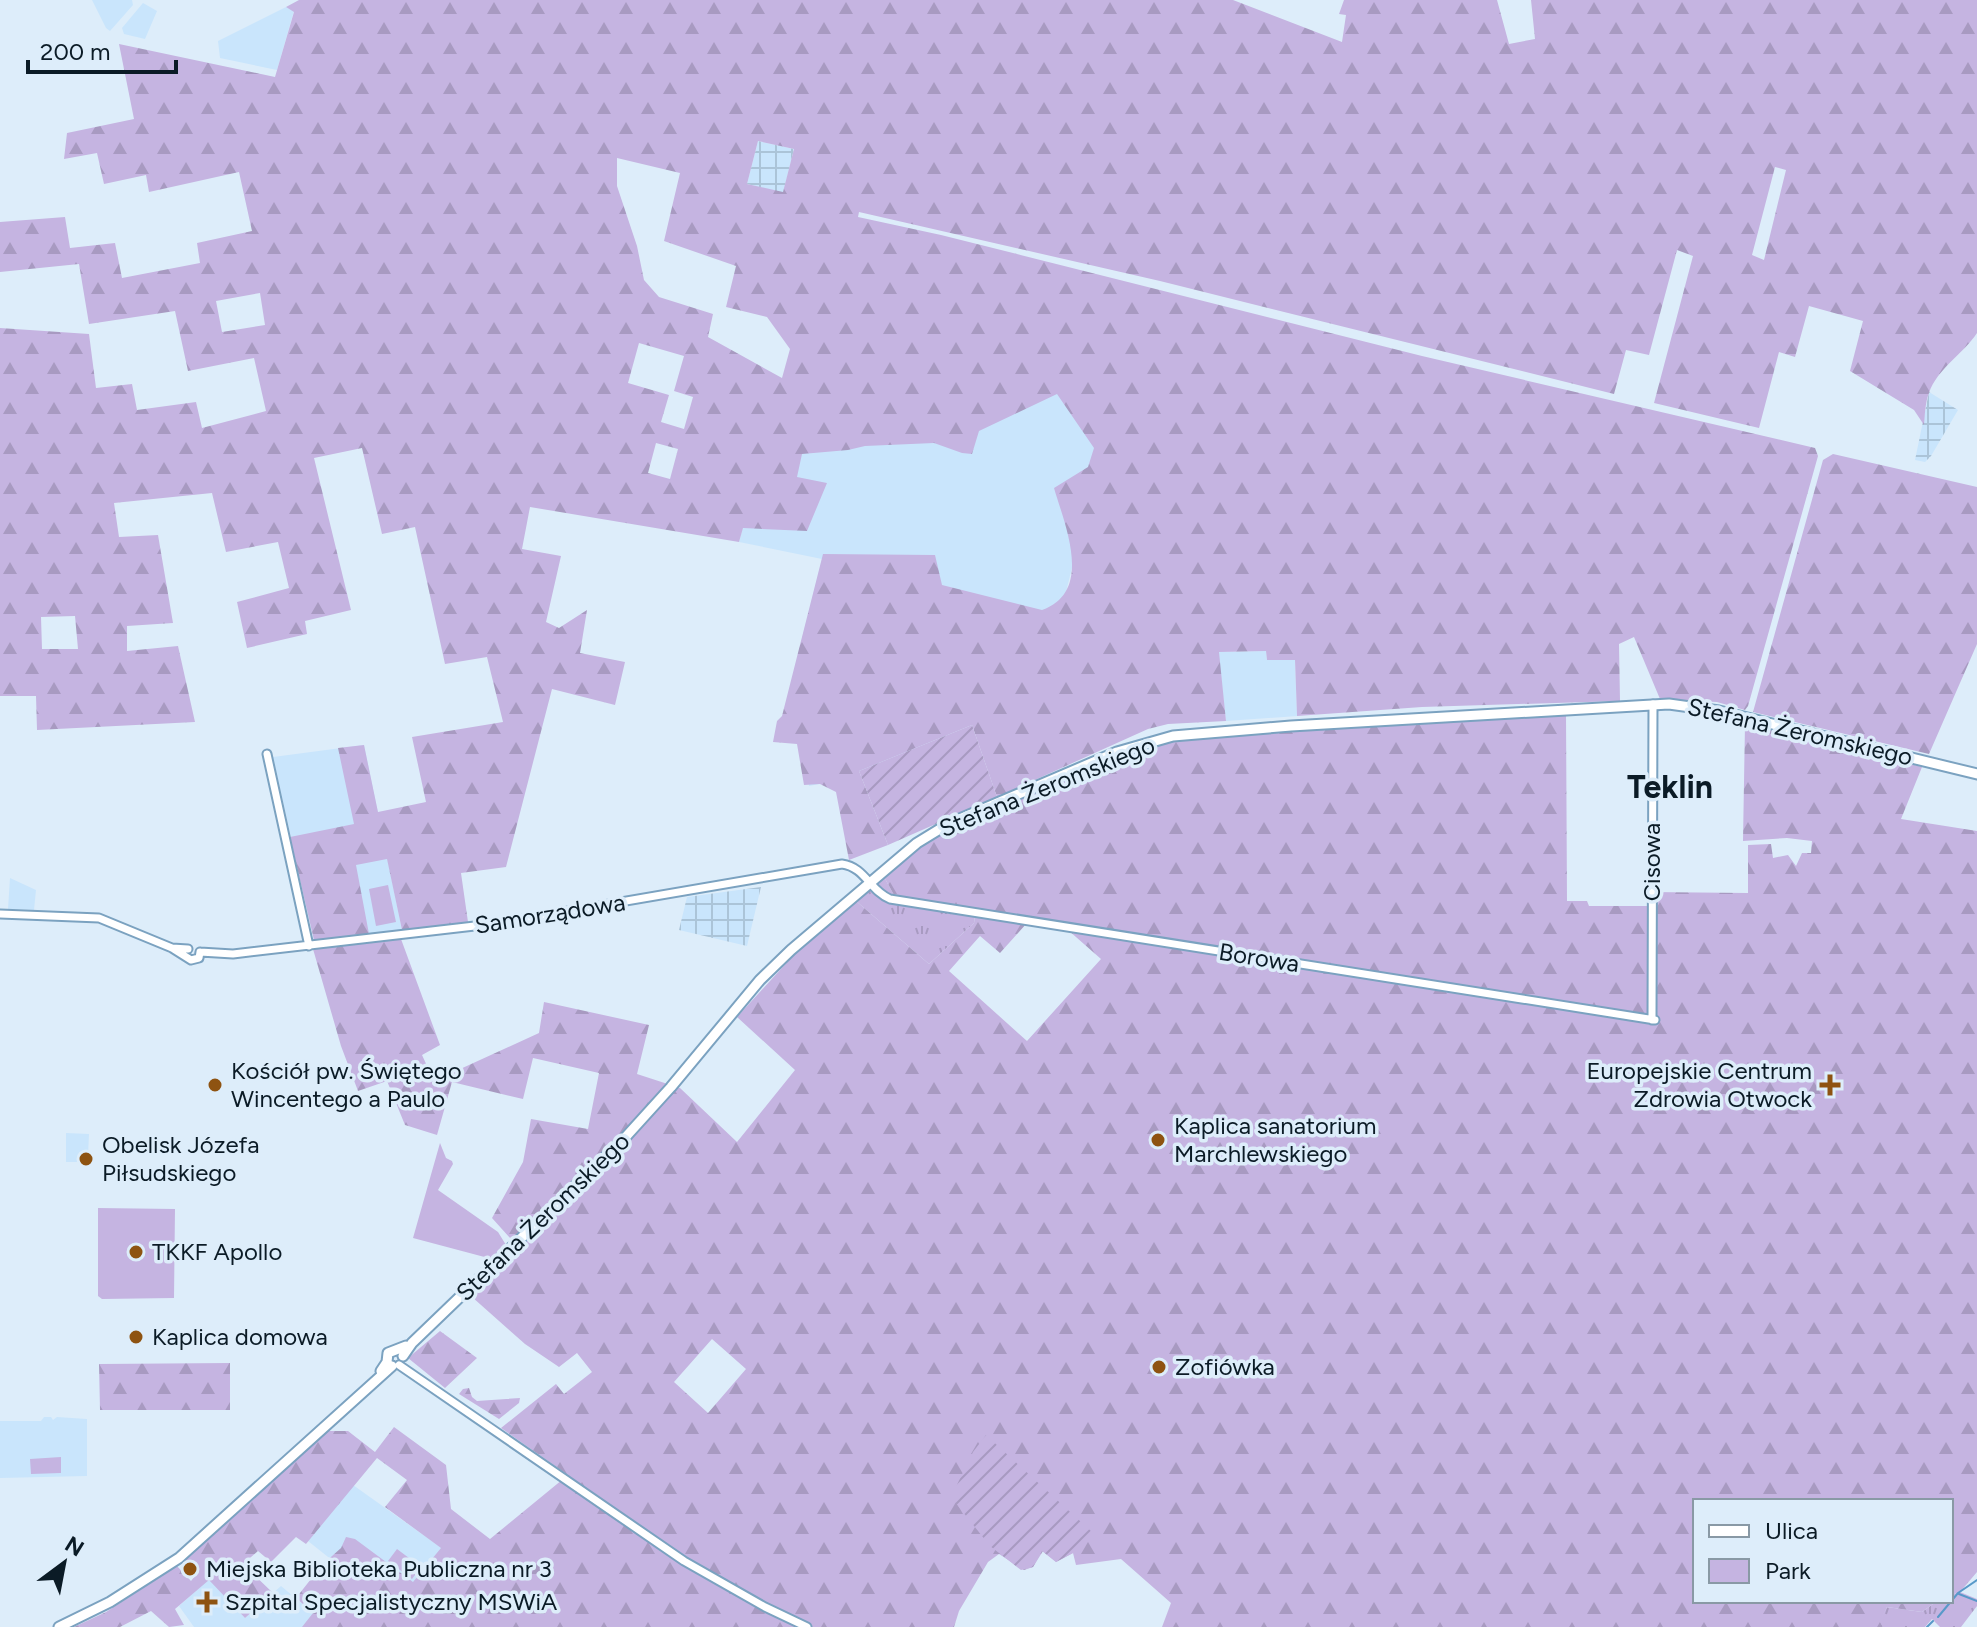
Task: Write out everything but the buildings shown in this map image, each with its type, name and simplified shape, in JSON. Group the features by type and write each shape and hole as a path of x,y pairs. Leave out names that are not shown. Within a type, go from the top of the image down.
{"main road":[{"name":"Stefana Żeromskiego","path":"59,1627 110,1602 179,1558 397,1360 622,1141 760,980 807,935 917,843 948,824 1117,752 1173,736 1653,704 1710,709 1977,774"}],"street":[{"name":"Cisowa","path":"1653,704 1654,1020"},
{"path":"267,754 309,946"},
{"name":"Samorządowa","path":"0,914 95,917 172,948 188,952 196,947 199,955 309,946 492,924 842,864 859,870 870,882"},
{"name":"Borowa","path":"870,882 880,894 890,899 1654,1020"},
{"path":"397,1360 684,1561 807,1627"}],"shaded area":[{"path":"92,0 132,0 133,5 110,31"},
{"path":"143,3 157,11 145,39 124,34 122,28"},
{"path":"286,7 294,11 277,70 220,58 218,41"},
{"path":"758,141 794,149 783,193 747,184"},
{"path":"1122,366 1040,697 835,781 809,786 802,742 778,735 822,559 739,542 779,393"},
{"path":"1929,392 1958,410 1925,462 1915,460"},
{"path":"1266,651 1267,660 1295,660 1297,716 1226,721 1218,652"},
{"path":"364,745 402,930 314,940 273,757"},
{"path":"10,878 36,890 34,910 8,909"},
{"path":"761,887 747,946 679,930 687,897"},
{"path":"66,1133 89,1134 88,1156 84,1162 66,1162"},
{"path":"44,1417 53,1420 57,1417 87,1419 87,1476 0,1478 0,1421 41,1421"},
{"path":"353,1485 457,1559 397,1612 308,1541"},
{"name":"Szpital Specjalistyczny MSWiA","path":"209,1579 245,1618 281,1586 330,1627 194,1627 179,1606"}],"green space":[{"path":"299,0 1233,0 1342,42 1346,15 1339,14 1344,0 1497,0 1509,44 1535,39 1531,0 1977,0 1977,333 1933,384 1924,425 1914,410 1850,371 1863,321 1809,306 1795,357 1779,352 1759,428 1654,403 1693,256 1677,250 1649,355 1626,350 1614,394 1160,281 859,212 858,217 1422,356 1815,448 1818,456 1748,706 1745,710 1717,702 1660,699 1634,637 1619,644 1620,701 1422,707 1297,716 1295,660 1267,660 1266,651 1219,652 1226,721 1168,724 1148,729 997,797 972,725 859,771 888,845 849,860 836,792 820,784 804,785 797,744 773,742 823,554 935,555 942,585 1042,610 1058,601 1072,573 1072,556 1054,488 1088,467 1094,448 1057,394 979,431 972,454 934,443 865,446 802,454 797,477 827,483 807,531 743,528 739,542 530,507 522,549 561,556 546,622 559,628 587,610 580,653 625,662 615,705 552,689 506,867 461,873 468,922 402,930 387,859 356,865 369,934 314,940 290,837 354,824 338,748 364,745 378,812 426,802 412,737 503,722 487,657 445,664 415,527 382,534 362,448 314,458 351,610 305,621 307,634 247,648 237,602 289,588 278,542 226,552 212,493 114,503 119,537 158,535 173,623 127,626 127,651 178,646 195,722 37,730 36,696 0,696 0,328 89,334 96,388 132,384 137,410 196,402 202,428 266,411 254,358 188,371 175,311 89,324 79,264 0,272 0,222 65,217 70,248 115,243 122,278 200,263 197,243 252,231 239,172 149,192 146,175 104,184 97,153 64,159 67,133 134,119 119,44 275,77 294,12 286,7","holes":["758,141 794,149 783,192 747,184","617,158 680,173 664,241 736,266 726,307 767,317 790,349 782,378 708,337 713,314 659,297 644,280 637,246 617,186","1775,167 1786,170 1764,260 1752,255","260,293 265,325 222,332 216,301","639,343 684,356 674,391 693,397 684,429 661,422 669,395 628,383","656,443 678,449 670,479 648,473","75,616 78,649 42,649 41,617"]},
{"path":"1833,454 1977,487 1977,644 1929,754 1753,712 1823,460"},
{"path":"1566,713 1567,901 1587,901 1589,906 1647,906 1649,892 1748,893 1748,845 1771,844 1773,858 1788,855 1796,866 1802,853 1811,853 1812,841 1787,838 1743,841 1745,724 1922,767 1901,819 1977,831 1977,1572 1960,1592 1953,1594 1953,1499 1693,1499 1693,1603 1934,1603 1922,1612 1887,1607 1880,1622 1883,1627 1162,1627 1171,1603 1121,1559 1076,1565 1073,1553 1056,1562 1043,1551 1033,1567 1024,1570 999,1554 988,1562 959,1611 954,1627 302,1627 313,1613 296,1598 322,1565 341,1548 346,1537 355,1539 413,1582 441,1548 385,1507 407,1480 377,1458 306,1544 296,1537 271,1562 258,1551 243,1564 273,1593 245,1618 209,1580 175,1609 184,1625 169,1627 151,1611 120,1627 74,1627 106,1612 177,1566 191,1581 198,1572 185,1560 327,1431 348,1431 375,1452 394,1427 446,1465 451,1509 490,1539 568,1475 501,1428 556,1384 564,1394 592,1372 577,1353 559,1367 525,1344 472,1297 520,1249 492,1218 523,1162 531,1119 588,1129 599,1073 533,1058 523,1099 452,1082 437,1135 405,1125 387,1081 358,1091 341,1046 313,949 401,939 440,1045 422,1055 434,1081 539,1033 544,1002 649,1025 637,1074 680,1088 737,1142 795,1070 737,1017 802,946 856,901 929,964 974,923 976,909 894,895 883,875 928,840 1150,744 1195,736","holes":["1027,923 1068,930 1101,959 1027,1041 949,971 980,936 1000,953","712,1339 746,1369 708,1413 674,1382"]},
{"path":"972,725 997,797 888,845 859,771"},
{"path":"883,875 894,895 976,909 974,923 929,964 856,901"},
{"path":"388,885 396,922 376,926 369,889"},
{"path":"440,1143 446,1158 453,1164 438,1190 498,1232 506,1245 492,1259 413,1238"},
{"name":"TKKF Apollo","path":"98,1208 175,1209 174,1298 102,1299 98,1296"},
{"path":"440,1331 477,1358 445,1388 408,1358"},
{"path":"230,1363 230,1410 100,1410 99,1364"},
{"path":"469,1388 477,1401 520,1398 519,1403 499,1419 459,1394"},
{"path":"986,1435 1092,1532 1073,1553 1056,1562 1042,1551 1033,1567 1021,1570 990,1546 951,1497 973,1452"},
{"path":"61,1457 61,1473 31,1474 30,1459"},
{"path":"397,1549 421,1567 412,1579 388,1561"},
{"path":"1960,1592 1977,1599 1977,1606 1961,1627 1940,1627 1932,1619 1925,1627 1883,1627 1879,1622 1887,1607 1922,1612 1934,1603 1953,1603 1953,1594"}],"waterway":[{"path":"1953,1599 1977,1580"},
{"path":"1959,1594 1977,1601"},
{"path":"1938,1617 1950,1603"},
{"path":"1927,1627 1933,1621"}],"place":[{"name":"Kościół pw. Świętego Wincentego a Paulo","path":"215,1085"},
{"name":"Europejskie Centrum Zdrowia Otwock","path":"1830,1085"},
{"name":"Kaplica sanatorium Marchlewskiego","path":"1158,1140"},
{"name":"Obelisk Józefa Piłsudskiego","path":"86,1159"},
{"name":"TKKF Apollo","path":"136,1252"},
{"name":"Kaplica domowa","path":"136,1337"},
{"name":"Zofiówka","path":"1159,1367"},
{"name":"Miejska Biblioteka Publiczna nr 3","path":"190,1569"},
{"name":"Szpital Specjalistyczny MSWiA","path":"207,1602"}],"district":[{"name":"Teklin","path":"1670,787"}]}
